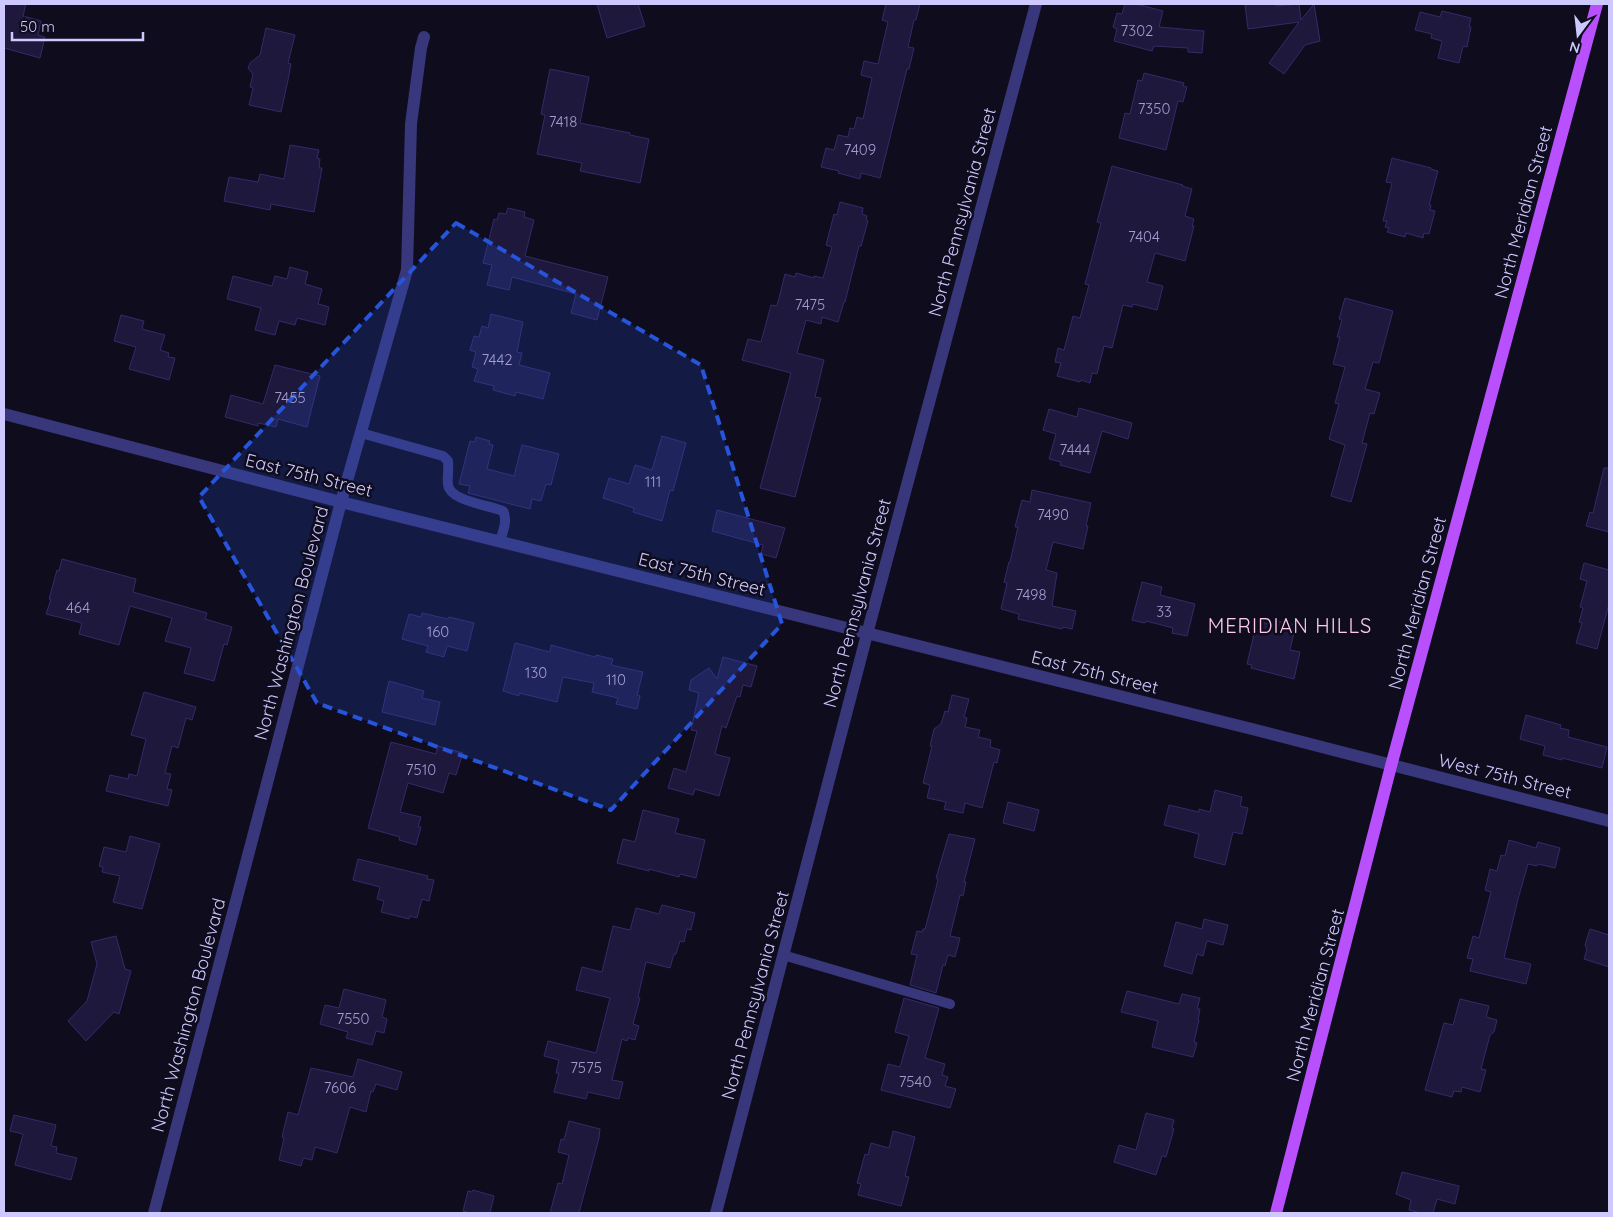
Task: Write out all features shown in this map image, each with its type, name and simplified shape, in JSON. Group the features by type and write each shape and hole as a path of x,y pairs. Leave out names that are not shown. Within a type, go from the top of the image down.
{"main road":[{"name":"North Meridian Street","path":"1276,1213 1392,766 1597,4"}],"street":[{"name":"North Pennsylvania Street","path":"716,1213 867,634 1036,4"},
{"name":"North Washington Boulevard","path":"154,1213 341,502 407,270 411,124 424,37"},
{"name":"East 75th Street","path":"4,414 341,502 1252,729 1392,766"},
{"name":"West 75th Street","path":"1392,766 1609,821"}],"lane":[{"path":"361,433 443,456 448,461 448,486 452,494 503,511 505,522 500,541"},
{"path":"783,956 950,1004"}],"highlighted area":[{"path":"456,223 701,365 782,624 611,810 317,703 199,497"}],"building":[{"path":"4,4 26,4 23,16 41,21 38,35 45,37 40,58 4,48"},
{"path":"597,4 638,4 645,26 607,38"},
{"path":"886,4 920,4 908,47 914,48 880,178 861,173 860,179 821,167 826,148 834,150 838,135 848,137 850,128 854,129 857,117 863,119 872,78 861,75 864,61 878,64 888,22 882,20"},
{"path":"1125,4 1136,4 1163,11 1159,27 1204,31 1202,53 1188,52 1188,48 1154,46 1152,51 1114,41 1117,29 1113,27 1117,13 1122,14"},
{"path":"1276,4 1276,6 1299,4 1301,20 1314,4 1320,41 1305,45 1284,74 1269,63 1299,22 1248,29 1245,5"},
{"path":"1442,11 1471,18 1467,47 1463,46 1459,63 1438,58 1442,41 1431,38 1432,34 1415,30 1420,12 1440,17"},
{"path":"266,28 295,35 288,63 291,64 281,112 249,105 253,88 250,87 253,74 248,68 250,63 260,55"},
{"path":"550,69 589,77 580,123 630,133 630,135 649,139 640,183 580,171 582,163 537,154 545,115 541,114"},
{"path":"1144,73 1184,83 1183,86 1187,87 1183,102 1178,101 1166,150 1119,138 1125,113 1130,114 1138,80 1142,81"},
{"path":"290,145 319,150 317,158 320,159 319,168 322,168 314,212 271,204 270,210 224,201 229,177 258,182 260,174 284,179"},
{"path":"1392,158 1438,171 1429,205 1431,205 1430,210 1435,211 1429,234 1424,233 1423,238 1406,233 1405,237 1387,232 1389,228 1385,227 1387,221 1383,221 1392,183 1386,182"},
{"path":"1112,166 1192,189 1185,216 1194,219 1192,226 1194,226 1185,261 1155,253 1147,282 1163,286 1157,310 1133,304 1132,307 1123,305 1112,348 1104,346 1097,374 1092,373 1090,383 1081,380 1080,382 1057,376 1061,363 1055,362 1058,348 1064,350 1073,316 1080,318 1089,285 1085,284 1101,223 1097,222"},
{"path":"840,202 863,208 862,214 867,216 866,220 868,221 861,246 859,246 838,322 822,317 821,324 806,320 797,353 824,360 815,397 821,398 795,497 760,488 791,373 742,360 748,339 761,342 771,305 777,306 785,274 795,277 796,273 814,278 814,276 823,278 832,247 826,245 834,214 837,215"},
{"path":"508,208 525,212 524,217 534,220 525,256 608,277 597,320 571,313 576,294 512,277 509,290 487,285 492,265 483,263 494,219 497,220 499,213 506,214"},
{"path":"290,267 308,272 305,284 322,289 318,304 329,307 325,325 297,318 295,325 279,321 275,335 255,330 261,308 227,299 233,276 272,286 275,276 287,279"},
{"path":"1345,298 1393,311 1379,363 1373,362 1365,389 1380,393 1374,414 1370,413 1362,443 1367,444 1351,502 1331,496 1345,445 1329,439 1339,404 1335,403 1345,367 1333,364 1340,337 1337,337 1342,320 1339,319"},
{"path":"491,314 523,322 517,352 522,353 519,365 550,373 543,399 516,392 515,396 493,390 494,386 474,381 478,369 472,367 476,352 470,350 474,336 479,337 482,326 488,328"},
{"path":"121,315 144,321 142,329 165,335 160,350 169,353 168,357 175,358 169,380 129,369 136,347 114,341"},
{"path":"275,365 320,376 307,427 278,419 276,427 258,423 258,426 225,417 231,395 263,404"},
{"path":"1079,408 1132,423 1128,439 1102,431 1090,473 1060,465 1061,462 1049,459 1056,434 1043,430 1049,409 1077,417"},
{"path":"662,436 686,443 673,491 670,490 662,521 633,512 634,508 603,498 609,478 629,484 635,465 652,470"},
{"path":"476,437 490,441 489,444 493,445 487,469 514,476 522,445 559,454 551,485 546,484 541,501 532,499 530,509 468,493 470,486 459,484 470,441 475,442"},
{"path":"1604,468 1609,468 1609,532 1586,526 1590,512 1593,513"},
{"path":"1032,490 1091,503 1083,549 1053,542 1046,570 1057,573 1052,606 1076,611 1072,629 1063,627 1062,629 1018,619 1019,614 1001,609 1007,583 1004,582 1018,527 1015,527 1022,500 1030,502"},
{"path":"717,510 785,528 776,558 761,554 763,545 712,531"},
{"path":"62,559 136,579 133,592 207,613 205,619 232,627 227,645 224,644 214,681 184,673 191,648 165,641 172,618 130,606 119,645 79,634 82,623 46,614 57,570 59,571"},
{"path":"1584,563 1609,570 1609,604 1597,649 1576,643 1582,623 1579,622 1583,608 1580,607 1587,581 1580,579"},
{"path":"1142,582 1162,587 1160,595 1195,604 1187,636 1172,633 1173,628 1146,621 1145,623 1132,620"},
{"path":"422,613 474,623 467,651 447,646 444,657 426,652 428,646 402,639 409,614 421,617"},
{"path":"1257,621 1277,626 1278,621 1296,625 1290,650 1300,652 1294,679 1251,668 1252,665 1247,664"},
{"path":"515,643 550,652 551,645 595,657 596,655 613,659 611,665 643,672 637,695 640,696 637,709 616,704 618,698 592,692 594,683 563,677 557,702 519,693 519,696 503,691"},
{"path":"723,657 757,666 751,687 743,685 740,697 737,696 726,728 722,726 715,754 730,758 719,796 695,789 693,795 668,788 674,768 686,772 697,731 691,730 699,693 689,690 691,680 709,668 717,679"},
{"path":"389,681 424,691 422,698 440,702 435,725 382,712"},
{"path":"144,692 196,707 192,720 186,718 178,748 172,746 165,773 171,774 167,789 172,790 168,806 106,791 110,775 128,779 129,774 137,776 146,739 131,735"},
{"path":"952,695 969,699 964,717 967,718 965,727 980,730 978,737 991,740 990,747 1000,750 997,763 994,762 982,808 965,803 963,813 944,809 946,802 927,798 930,785 923,783 934,729 941,724 945,711 948,712"},
{"path":"1526,715 1561,725 1560,728 1569,730 1568,737 1607,747 1602,768 1543,755 1545,746 1520,739"},
{"path":"391,742 436,754 438,746 463,753 456,775 449,773 443,793 408,783 400,812 421,817 418,827 421,827 416,845 399,840 400,837 368,828"},
{"path":"1215,790 1242,797 1240,806 1248,808 1242,834 1233,832 1225,865 1194,857 1199,834 1164,825 1169,805 1199,812 1199,809 1210,812"},
{"path":"1008,802 1039,810 1034,831 1003,823"},
{"path":"643,810 679,819 675,833 705,840 696,878 680,874 679,877 617,863 623,839 635,842"},
{"path":"949,834 975,839 964,882 966,882 963,896 960,895 950,936 960,938 955,957 948,955 945,966 943,965 936,993 910,985 917,955 911,954 917,931 922,932 925,929 938,879 936,878"},
{"path":"130,836 160,844 142,909 113,902 120,876 102,872 103,867 99,866 104,847 126,852"},
{"path":"1509,840 1536,848 1538,842 1560,848 1555,868 1528,864 1518,899 1504,958 1531,964 1526,984 1470,971 1473,959 1467,958 1473,936 1479,938 1491,892 1485,890 1490,869 1497,871 1501,855 1505,856"},
{"path":"358,859 428,876 427,879 434,880 429,901 422,899 417,918 410,916 409,919 381,912 384,901 377,899 380,887 353,880"},
{"path":"662,905 695,913 691,930 687,929 684,942 680,941 670,968 646,962 638,997 640,998 633,1024 639,1026 635,1040 628,1038 627,1041 622,1039 612,1080 623,1082 619,1099 588,1092 586,1099 554,1092 559,1073 556,1073 559,1060 544,1056 548,1041 596,1053 610,998 576,990 582,967 602,972 613,926 630,930 636,908 659,914"},
{"path":"1204,919 1228,925 1223,945 1207,941 1203,956 1197,954 1192,974 1164,966 1176,922 1202,929"},
{"path":"1590,929 1609,935 1609,967 1584,959 1587,949 1585,945"},
{"path":"116,936 125,969 131,971 119,1014 114,1012 86,1041 68,1021 87,1001 97,964 91,942"},
{"path":"344,989 386,1000 382,1017 387,1019 384,1033 376,1031 372,1045 346,1038 348,1032 320,1024 325,1005 339,1008"},
{"path":"1127,991 1179,1004 1182,994 1200,998 1197,1009 1200,1009 1199,1020 1194,1042 1197,1043 1193,1057 1152,1047 1158,1021 1121,1012"},
{"path":"904,998 939,1008 925,1058 945,1064 942,1075 948,1077 945,1086 956,1089 950,1108 881,1090 888,1064 900,1067 909,1036 895,1032"},
{"path":"1460,999 1489,1006 1486,1017 1497,1020 1494,1032 1490,1035 1481,1069 1486,1070 1480,1092 1462,1087 1461,1092 1454,1091 1452,1097 1425,1090 1444,1023 1453,1025"},
{"path":"358,1059 402,1072 397,1090 376,1084 373,1092 371,1091 366,1112 350,1107 337,1153 315,1147 312,1160 303,1158 301,1166 279,1160 288,1112 298,1115 311,1068 353,1077"},
{"path":"1146,1113 1174,1120 1172,1128 1174,1129 1166,1157 1162,1156 1156,1175 1114,1162 1119,1145 1136,1150"},
{"path":"14,1115 56,1125 51,1146 57,1147 56,1153 77,1158 71,1180 15,1165 23,1134 10,1131"},
{"path":"569,1121 600,1129 599,1138 579,1213 550,1213 558,1183 562,1184 569,1155 558,1152 561,1139 564,1140"},
{"path":"893,1131 915,1137 905,1176 909,1177 901,1206 858,1195 861,1184 857,1183 865,1154 868,1155 871,1143 889,1148"},
{"path":"1402,1172 1459,1186 1455,1204 1437,1199 1433,1213 1409,1210 1411,1200 1396,1194"},
{"path":"473,1190 494,1196 490,1213 463,1211 468,1191 472,1192"}],"district":[{"name":"MERIDIAN HILLS","path":"1290,625"}]}
